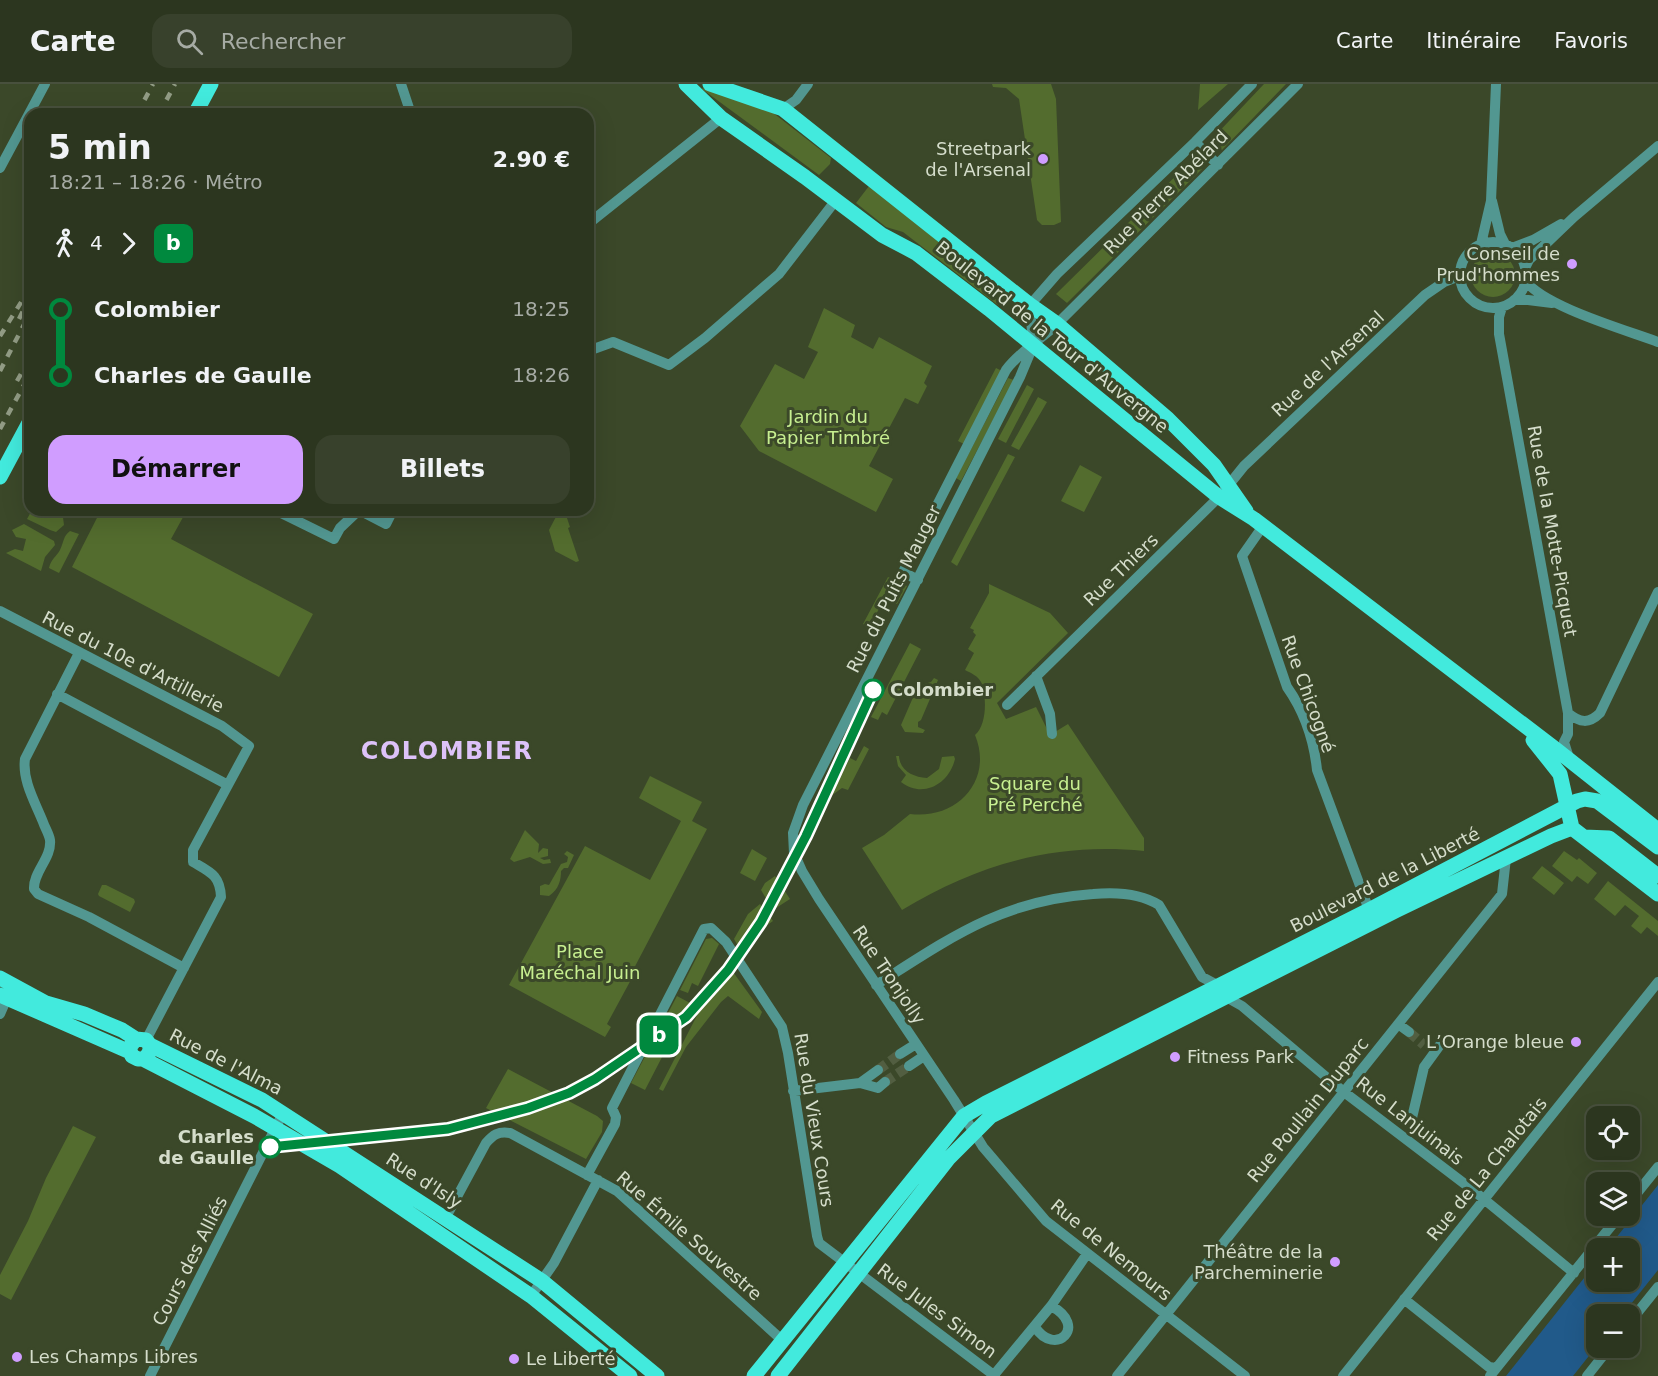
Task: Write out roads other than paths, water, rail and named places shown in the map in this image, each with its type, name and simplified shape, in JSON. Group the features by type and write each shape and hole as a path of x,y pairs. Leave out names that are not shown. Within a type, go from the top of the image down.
{"main road":[{"path":"198,108 211,84"},
{"name":"Boulevard de la Tour d'Auvergne","path":"686,84 721,118 836,200 882,236 916,253 1001,318 1033,346 1224,492 1249,516 1658,830"},
{"name":"Boulevard de la Tour d'Auvergne","path":"710,84 783,109 1057,324 1168,419 1214,465 1224,492"},
{"path":"0,477 24,432"},
{"name":"Boulevard de la Tour d'Auvergne","path":"1515,719 1558,768 1567,807 1578,833"},
{"name":"Boulevard de la Liberté","path":"778,1376 948,1159 992,1116 1369,910 1585,799 1597,801 1658,847"},
{"name":"Boulevard de la Liberté","path":"754,1376 964,1116 1002,1094 1397,910 1558,832 1578,833"},
{"path":"1578,833 1609,838 1658,876"},
{"path":"1578,833 1658,894"},
{"name":"Rue de l'Alma","path":"0,978 46,1003 84,1014 122,1030 141,1047 276,1128"},
{"name":"Rue de l'Alma","path":"4,997 141,1047 262,1100 284,1114"},
{"name":"Rue d'Isly","path":"284,1114 542,1281 657,1376"},
{"name":"Rue d'Isly","path":"276,1128 340,1166 531,1296 630,1376"}],"street":[{"path":"32,108 45,84"},
{"path":"401,84 409,108"},
{"path":"783,109 795,100 808,84"},
{"name":"Rue Pierre Abélard","path":"1030,305 1057,274 1252,84"},
{"name":"Rue Pierre Abélard","path":"1057,324 1298,84"},
{"path":"1480,244 1491,201 1496,84"},
{"path":"594,219 721,118"},
{"path":"1,163 24,122"},
{"path":"1195,142 1218,165"},
{"path":"1574,217 1533,240 1509,246 1497,242 1480,244 1467,254 1462,262 1459,276 1464,293 1485,307 1502,307 1514,300 1523,287 1529,260 1574,217 1658,146"},
{"path":"594,349 613,342 669,365 705,338 779,274 836,200"},
{"path":"1491,201 1497,215 1500,234 1518,254 1532,289 1558,304 1658,342"},
{"name":"Rue de l'Arsenal","path":"1224,492 1244,466 1425,295 1444,282 1459,276"},
{"path":"1514,300 1558,304"},
{"name":"Rue du Puits Mauger","path":"794,849 793,833 803,805 900,617 1033,346 1030,305"},
{"name":"Rue de la Motte-Picquet","path":"1502,307 1499,317 1499,334 1568,713 1568,734 1564,742 1570,761"},
{"name":"Rue du Puits Mauger","path":"918,580 903,572 1006,370 1016,356 1033,346 1057,324"},
{"name":"Rue Thiers","path":"1007,705 1224,492"},
{"path":"287,516 334,539 340,528 353,516"},
{"path":"371,516 386,524 390,516"},
{"name":"Rue Chicogné","path":"1263,526 1242,556 1287,687 1298,703 1315,751 1317,770 1369,910"},
{"path":"1568,713 1579,721 1587,722 1600,714 1658,592"},
{"name":"Rue du 10e d'Artillerie","path":"0,611 222,726 249,746 228,785"},
{"path":"79,653 28,749 24,762 27,783 50,841 47,854 35,878 34,889 38,894 89,917 184,968"},
{"path":"1036,676 1050,714 1052,734"},
{"path":"57,694 228,785 193,850 193,862 213,874 220,884 221,897 141,1047"},
{"name":"Rue Tronjolly","path":"794,849 802,871 819,899 964,1116"},
{"name":"Rue Poullain Duparc","path":"1117,1376 1502,894 1506,858"},
{"name":"Rue Lanjuinais","path":"876,985 969,927 1026,904 1113,892 1140,897 1159,905 1202,977 1242,1006 1344,1092 1574,1273"},
{"name":"Rue du Vieux Cours","path":"593,1177 615,1124 616,1117 612,1108 704,929 711,928 726,942 782,1027 786,1039 817,1236 819,1243 846,1262"},
{"name":"Rue de La Chalotais","path":"1342,1376 1658,982"},
{"path":"0,1014 4,997"},
{"path":"1398,1024 1409,1032"},
{"path":"900,1054 916,1044"},
{"path":"1411,1122 1424,1067 1437,1049 1424,1045"},
{"path":"909,1066 924,1056"},
{"path":"860,1083 878,1070"},
{"path":"793,1091 860,1083 878,1088 885,1082"},
{"name":"Cours des Alliés","path":"150,1376 284,1114"},
{"path":"964,1116 974,1132"},
{"name":"Rue de Nemours","path":"974,1132 982,1148 1037,1213 1245,1376"},
{"name":"Rue Émile Souvestre","path":"445,1219 486,1143 496,1134 510,1133 617,1191 783,1341"},
{"path":"1640,1189 1658,1167"},
{"path":"531,1296 542,1281 593,1177"},
{"path":"1404,1299 1493,1372 1611,1226"},
{"path":"995,1376 1051,1306 1087,1254"},
{"path":"846,1262 859,1272"},
{"name":"Rue Jules Simon","path":"859,1272 995,1376"},
{"path":"1640,1309 1658,1287"},
{"path":"1035,1327 1040,1336 1049,1341 1058,1340 1066,1334 1069,1327 1067,1318 1063,1312 1051,1306"},
{"path":"1587,1376 1601,1358"}],"water":[{"path":"1658,1185 1658,1270 1631,1304 1586,1304 1587,1358 1573,1376 1506,1376 1586,1276 1586,1292 1640,1292 1640,1238 1616,1238 1625,1226 1640,1226 1640,1208"}],"tunnel":[{"path":"1409,1032 1424,1045"},
{"path":"878,1070 900,1054"},
{"path":"885,1082 909,1066"}],"railway":[{"path":"140,108 153,84"},
{"path":"162,108 175,84"},
{"path":"0,336 24,298"},
{"path":"19,319 24,309"},
{"path":"0,371 24,325"},
{"path":"17,381 24,369"},
{"path":"0,429 24,385"}],"metro line":[{"name":"b","path":"270,1147 448,1129 528,1108 569,1093 595,1079 686,1017 728,970 761,922 806,836 873,690"}],"place":[{"name":"Streetpark de l'Arsenal","path":"1043,159"},
{"name":"Conseil de Prud'hommes","path":"1572,264"},
{"name":"Colombier","path":"873,690"},
{"name":"L’Orange bleue","path":"1576,1042"},
{"name":"Fitness Park","path":"1175,1057"},
{"name":"Charles de Gaulle","path":"270,1147"},
{"name":"Théâtre de la Parcheminerie","path":"1335,1262"},
{"name":"Les Champs Libres","path":"17,1357"},
{"name":"Le Liberté","path":"514,1359"}],"district":[{"name":"COLOMBIER","path":"447,751"}],"park label":[{"name":"Jardin du Papier Timbré","path":"828,427"},
{"name":"Square du Pré Perché","path":"1035,794"},
{"name":"Place Maréchal Juin","path":"580,962"}]}
